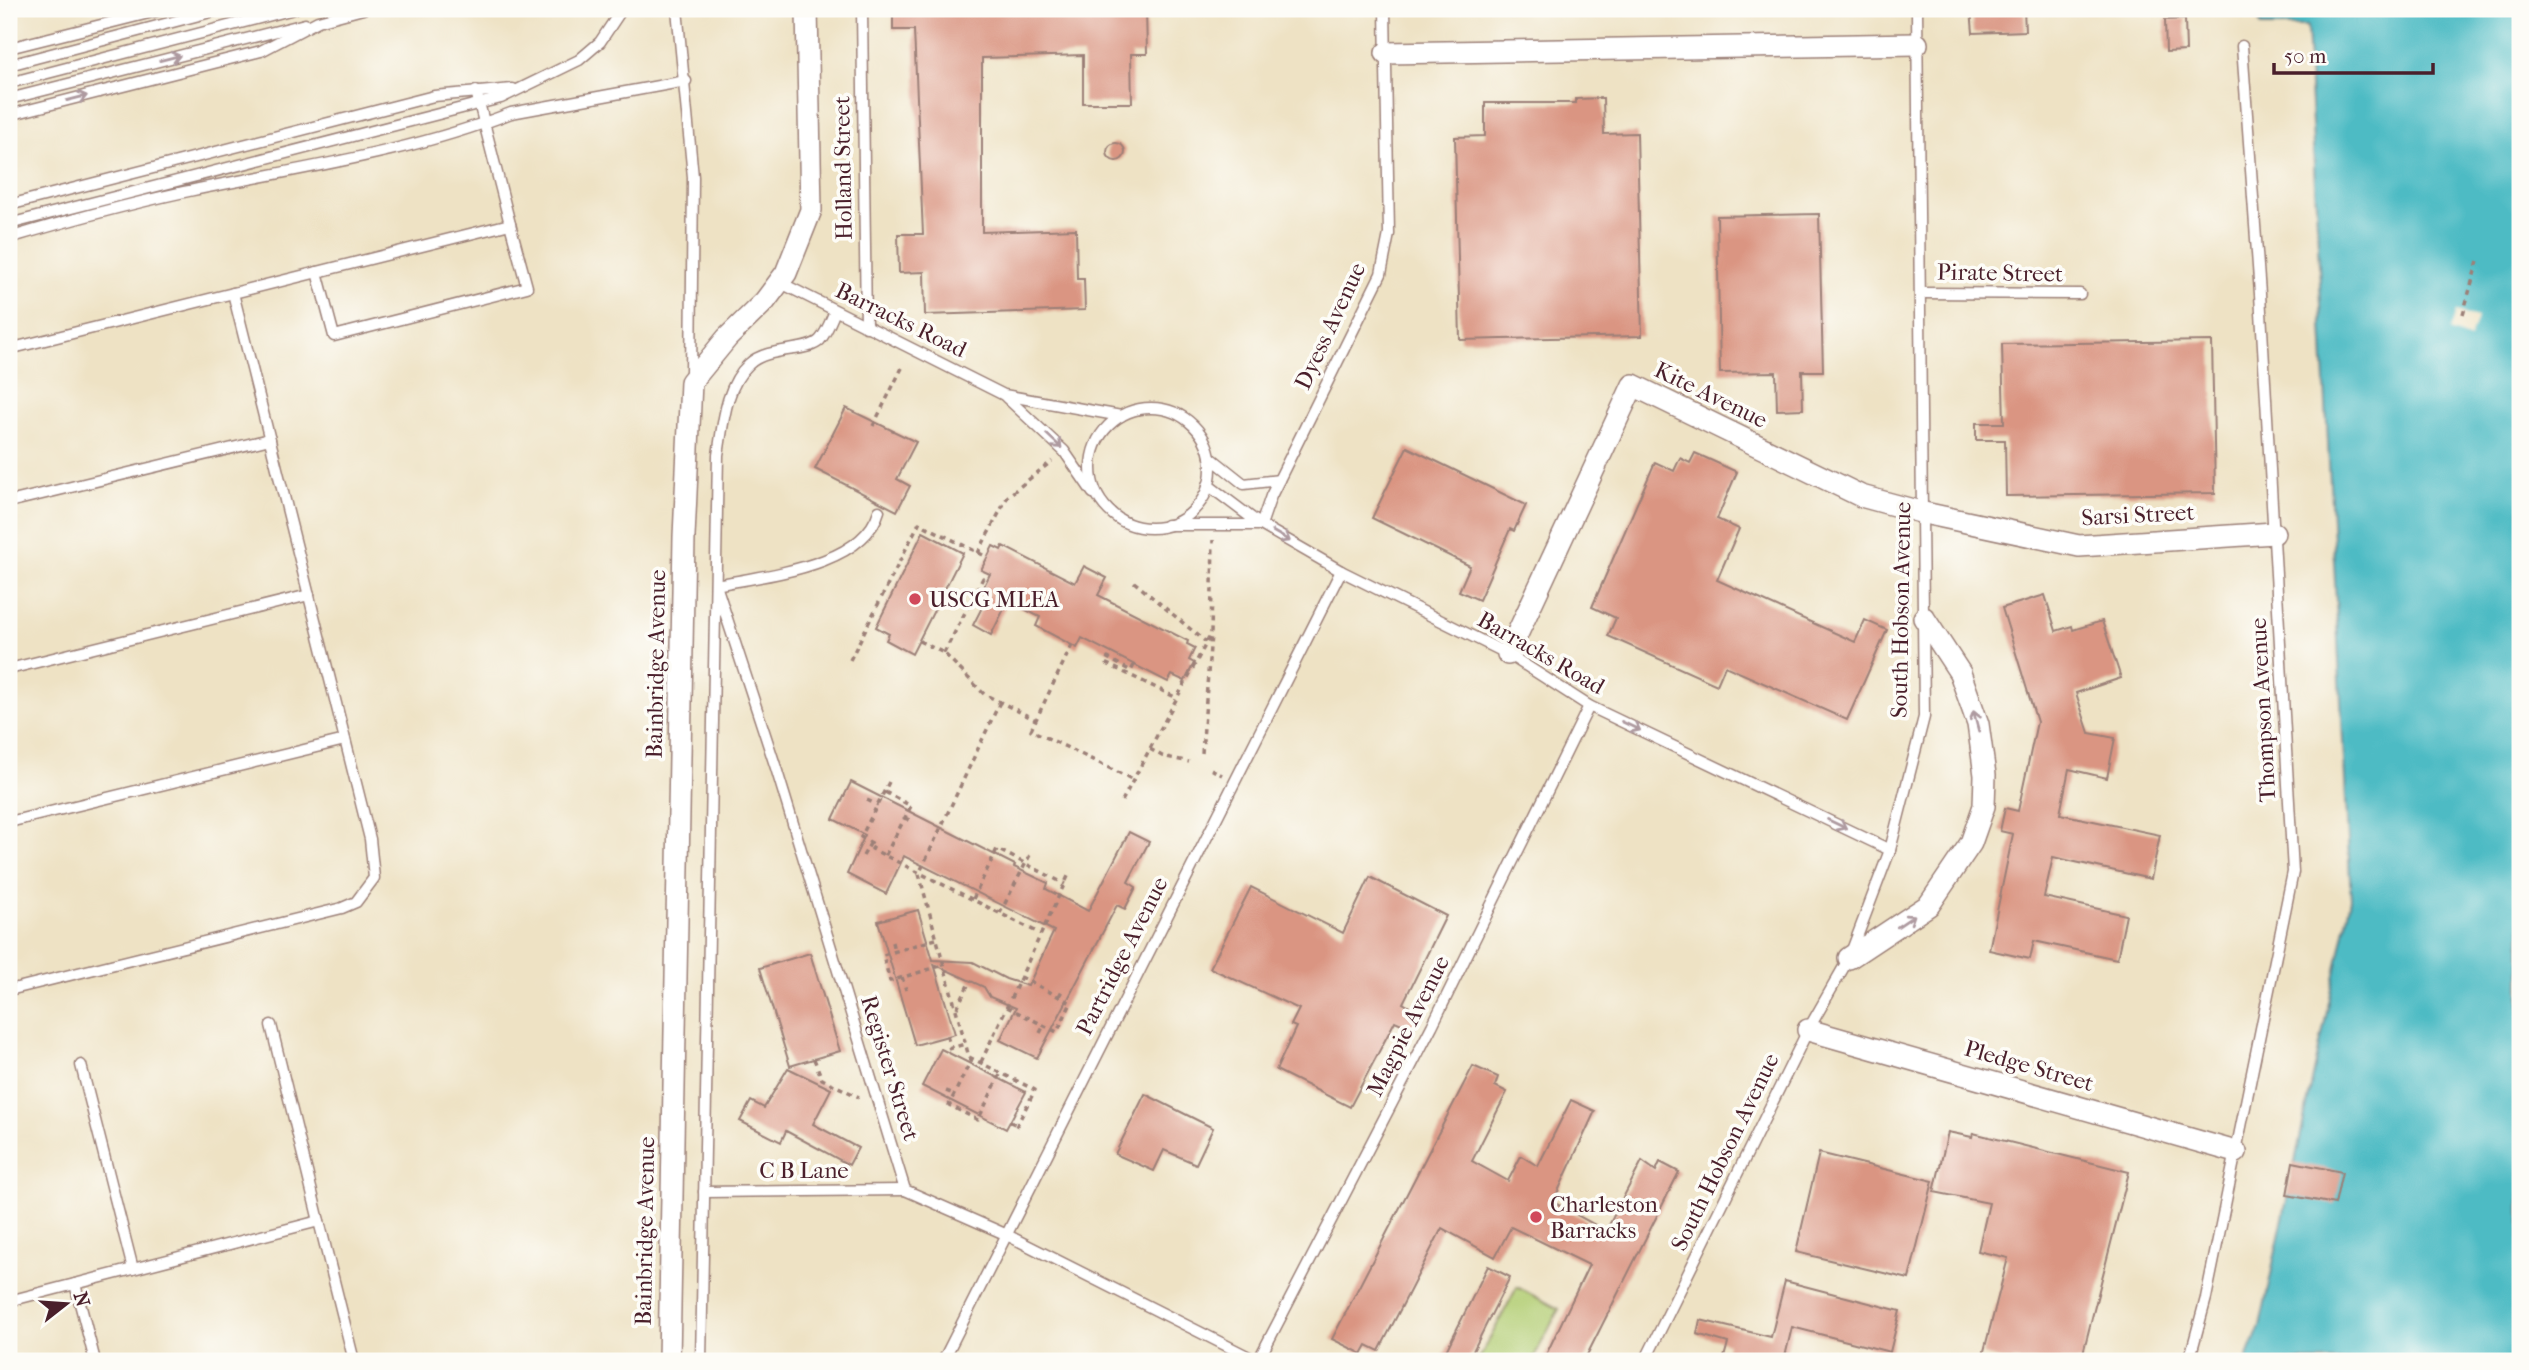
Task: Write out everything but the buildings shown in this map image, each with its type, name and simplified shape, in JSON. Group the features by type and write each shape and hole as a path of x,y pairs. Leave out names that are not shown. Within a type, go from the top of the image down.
{"street":[{"path":"691,382 779,282 811,210 807,9"},
{"path":"1386,53 1917,44"},
{"name":"Bainbridge Avenue","path":"669,1361 684,551 691,382"},
{"name":"Kite Avenue","path":"1508,654 1633,386 1861,496 1924,513"},
{"name":"Sarsi Street","path":"1924,513 2078,546 2274,533"},
{"path":"1849,958 1929,905 1971,843 1984,806 1985,775 1978,724 1960,673 1924,618"},
{"name":"Pledge Street","path":"1808,1030 2236,1152"}],"lane":[{"path":"9,48 165,9"},
{"path":"9,65 222,9"},
{"path":"9,83 294,9"},
{"path":"9,99 363,9"},
{"path":"9,223 501,98 579,60 600,42 622,9"},
{"path":"677,9 686,81 693,177 691,382"},
{"name":"Holland Street","path":"862,9 866,327"},
{"name":"Dyess Avenue","path":"1261,525 1279,480 1381,274 1390,234 1385,9"},
{"name":"South Hobson Avenue","path":"1645,1361 1808,1030 1849,958 1890,850 1924,717 1917,9"},
{"path":"9,115 261,51 318,21"},
{"name":"Thompson Avenue","path":"2189,1361 2206,1298 2293,872 2242,46"},
{"path":"9,239 182,193 318,167 484,124 511,113 686,81"},
{"path":"9,205 434,96 519,88"},
{"path":"317,272 334,336 527,287 476,91"},
{"path":"9,349 510,224"},
{"name":"Barracks Road","path":"779,282 1004,395"},
{"path":"9,990 342,908 356,902 374,878 375,863 233,293"},
{"name":"Pirate Street","path":"1920,293 2080,295"},
{"path":"701,1361 718,455 729,397 749,364 785,348 814,344 820,340 835,311"},
{"path":"1004,395 1065,451 1080,477 1117,518 1136,526 1156,528 1176,523 1193,511 1208,485 1210,457"},
{"path":"1004,395 1121,416"},
{"path":"1102,503 1093,485 1091,464 1096,444 1106,428 1121,416 1139,409 1158,408 1176,414 1198,431 1210,457 1244,484 1279,480"},
{"path":"9,502 270,439"},
{"path":"1208,485 1261,525"},
{"path":"716,585 824,560 849,550 870,533 879,511"},
{"name":"Barracks Road","path":"1167,525 1261,525 1341,571 1508,654 1589,706 1890,850"},
{"name":"Partridge Avenue","path":"943,1361 1341,571"},
{"name":"Register Street","path":"716,585 776,768 905,1190"},
{"path":"9,669 309,595"},
{"name":"Magpie Avenue","path":"1258,1361 1432,1026 1589,706"},
{"path":"9,822 345,740"},
{"path":"271,1025 354,1361"},
{"path":"81,1065 133,1269"},
{"path":"905,1190 1006,1234 1258,1361"},
{"name":"C B Lane","path":"704,1192 905,1190"},
{"path":"9,1301 319,1221"},
{"path":"75,1284 95,1361"}],"path":[{"path":"2463,314 2479,257"},
{"path":"873,426 904,364"},
{"path":"978,553 1008,496 1056,458"},
{"path":"850,660 919,523 988,557"},
{"path":"1202,753 1211,634 1213,531"},
{"path":"944,653 983,579 986,580"},
{"path":"1134,582 1206,642"},
{"path":"1122,801 1211,634"},
{"path":"919,640 944,653 984,694 1036,720"},
{"path":"1072,645 1031,730 1134,780"},
{"path":"1134,665 1131,671 1108,658 1105,663 1177,698"},
{"path":"1000,702 919,874 965,1044 972,1059 1035,1090 1016,1126 1010,1122"},
{"path":"1150,749 1162,756 1189,762"},
{"path":"1211,769 1222,775"},
{"path":"889,782 861,837 875,845 872,849 1041,934"},
{"path":"884,792 911,806 885,856"},
{"path":"867,800 878,805"},
{"path":"905,818 914,822"},
{"path":"863,856 870,842"},
{"path":"972,899 997,849 1065,884"},
{"path":"1000,913 1031,853"},
{"path":"981,1062 1070,872"},
{"path":"936,939 883,955 890,981 944,965"},
{"path":"892,942 894,951"},
{"path":"902,977 906,990"},
{"path":"1007,1006 1057,1032 1071,1003 1021,977"},
{"path":"956,1010 968,985"},
{"path":"1059,996 1063,989"},
{"path":"1040,1033 1044,1025"},
{"path":"947,1037 949,1049 965,1044"},
{"path":"814,1059 822,1079 880,1108"},
{"path":"972,1059 949,1105 978,1120 1001,1073"},
{"path":"993,1090 999,1093"},
{"path":"946,1091 954,1094"}],"green space":[{"path":"1517,1287 1559,1309 1532,1361 1478,1361"}],"water":[{"path":"2256,9 2520,9 2520,1361 2246,1361 2260,1326 2351,899 2307,26 2261,26"}],"pier":[{"path":"2456,312 2477,318 2470,339 2450,331"}],"place":[{"name":"USCG MLEA","path":"915,599"},
{"name":"Charleston Barracks","path":"1536,1217"}]}
